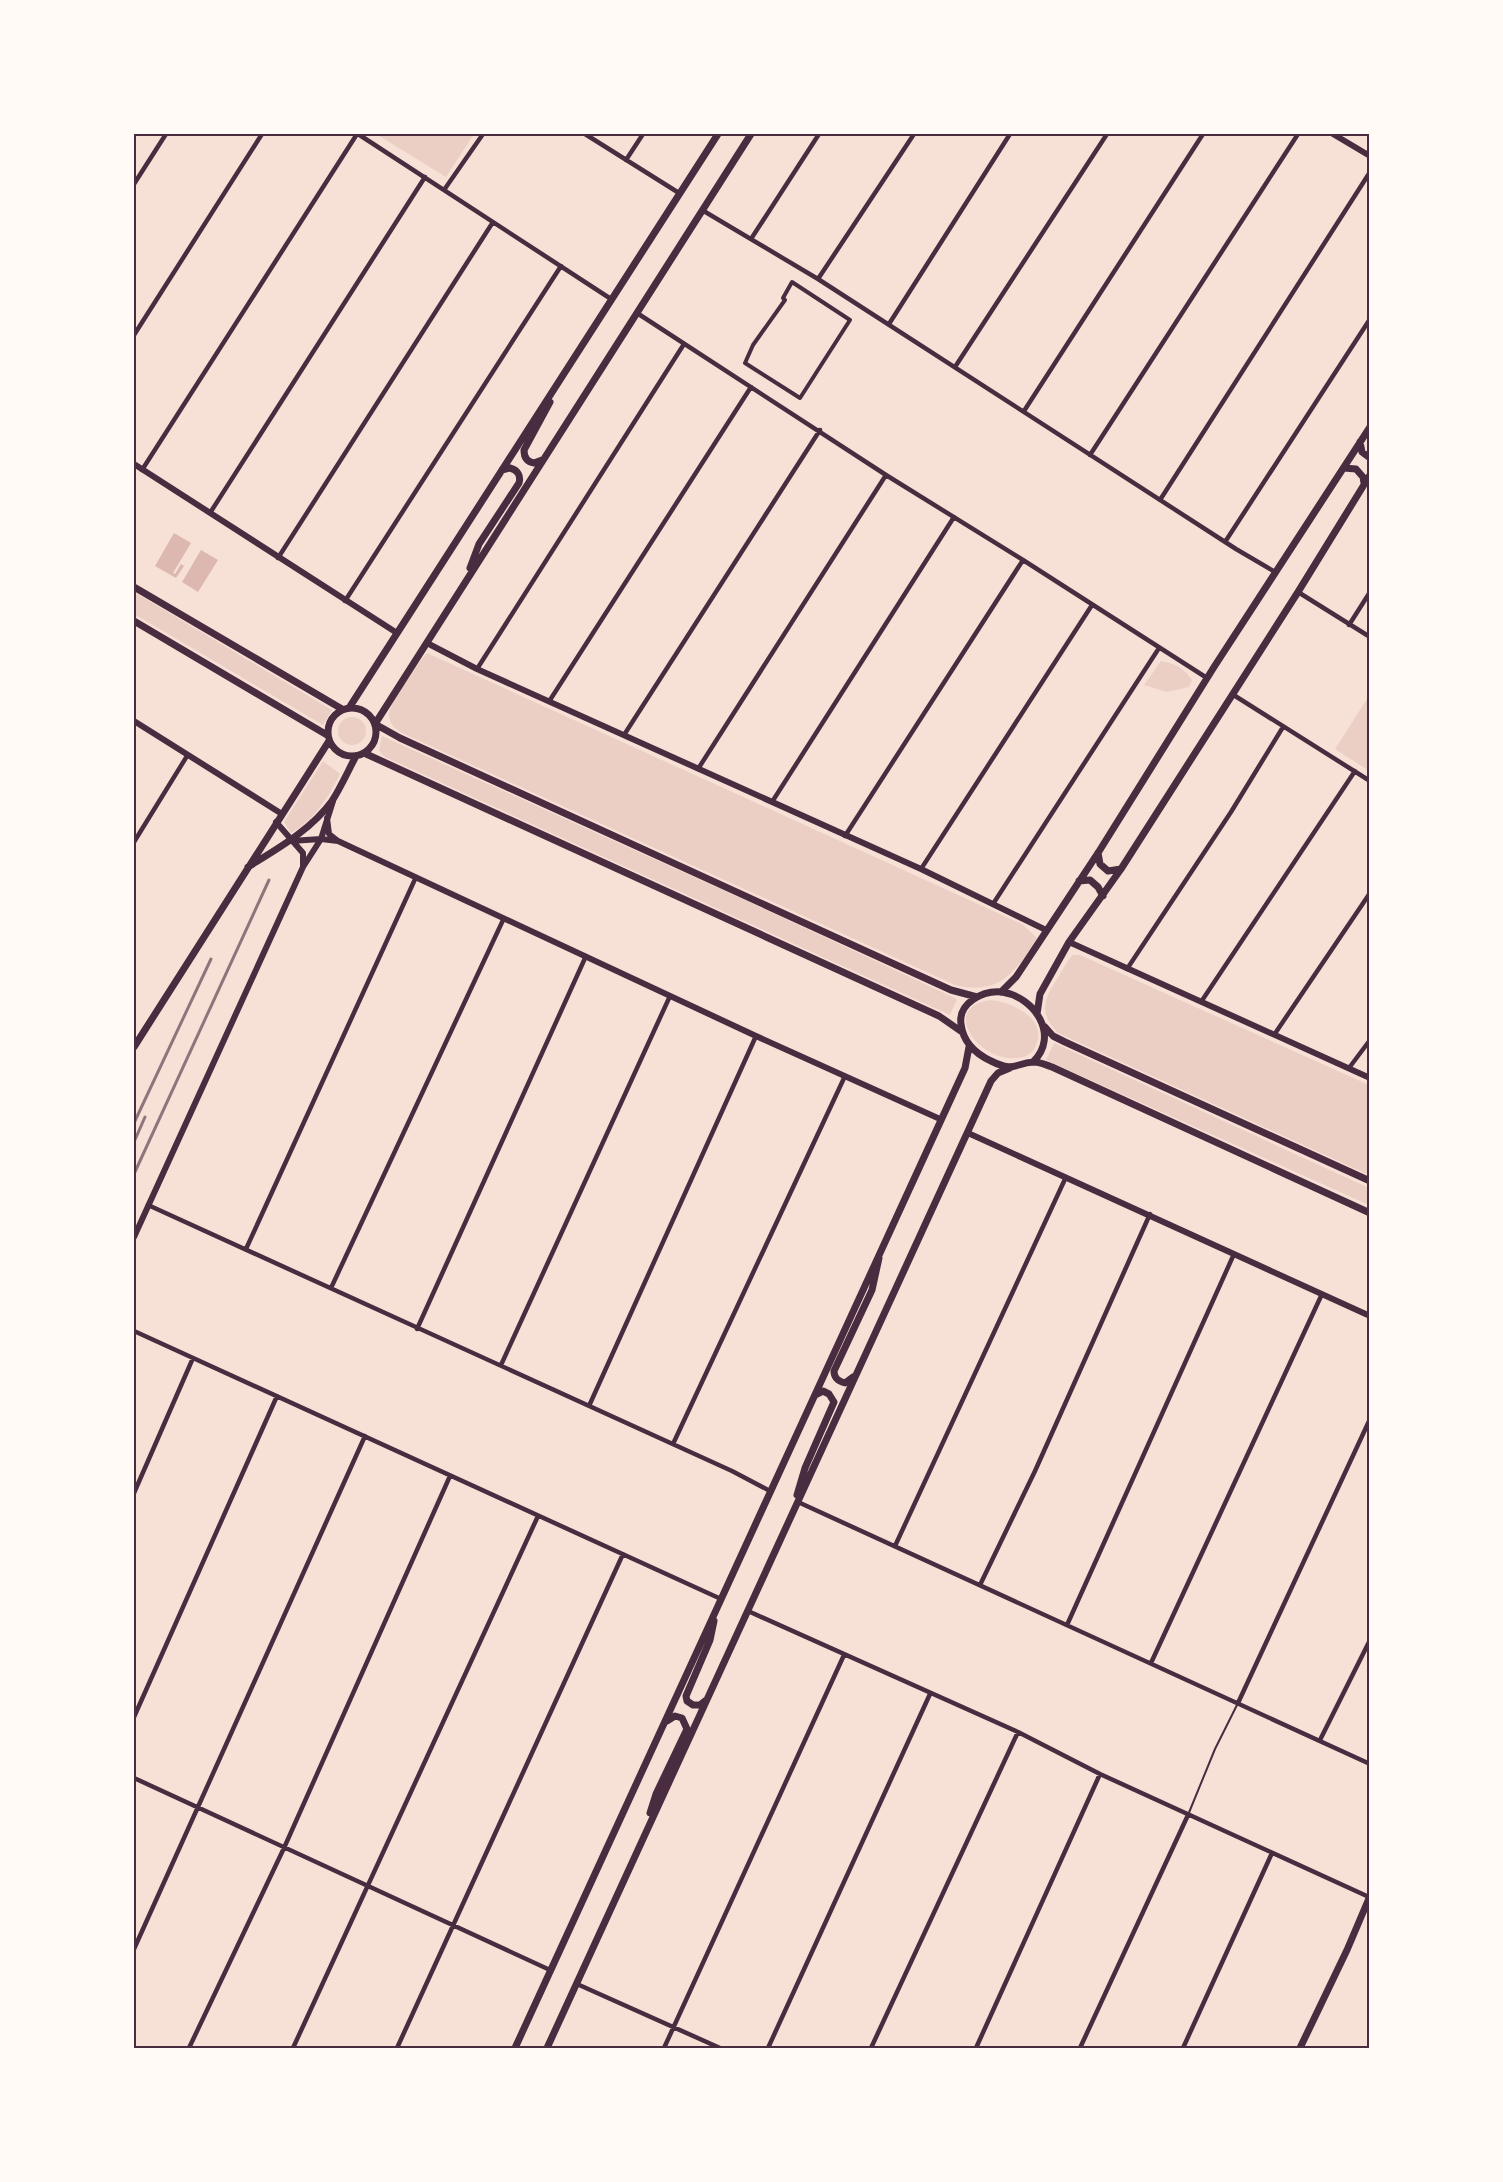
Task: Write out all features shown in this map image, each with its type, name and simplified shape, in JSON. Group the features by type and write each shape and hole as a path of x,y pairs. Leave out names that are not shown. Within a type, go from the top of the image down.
{"main road":[{"path":"134,1047 328,738 329,722 333,716 346,709 397,633 718,134"},
{"path":"375,724 751,134"},
{"path":"543,459 538,463 531,462 526,459 524,450 564,373"},
{"path":"1010,1068 991,1061 969,1047 962,1032 960,1019 962,1011 966,1004 977,997 1001,992 1016,977 1098,853 1207,678 1370,427"},
{"path":"1360,442 1362,452 1370,458"},
{"path":"465,581 479,544 519,483 519,474 514,469 507,468 501,472"},
{"path":"1344,468 1356,469 1363,477 1364,483"},
{"path":"1037,1014 1040,994 1069,942 1121,869 1370,475"},
{"path":"134,587 346,709 363,710 375,724 374,742 360,754 333,800 321,814 290,841 246,869"},
{"path":"134,621 328,738 338,752 347,756 360,754 939,1016 962,1032"},
{"path":"375,724 400,738 919,975 959,993 977,997"},
{"path":"1098,853 1100,864 1108,871 1121,869"},
{"path":"1079,881 1090,880 1103,896"},
{"path":"1001,992 1021,1000 1037,1014 1053,1035 1065,1042 1370,1181"},
{"path":"1033,1062 1044,1047 1046,1038 1043,1024"},
{"path":"515,2049 882,1244 965,1068 969,1047"},
{"path":"547,2049 991,1081 998,1072 1033,1062 1052,1067 1370,1213"},
{"path":"859,1370 844,1383 838,1381 834,1376 834,1371 872,1290 882,1244"},
{"path":"791,1518 805,1468 834,1402 829,1394 822,1391 814,1396"},
{"path":"707,1700 700,1705 693,1705 687,1701 686,1696 710,1640 717,1607"},
{"path":"643,1838 656,1794 687,1729 682,1718 671,1717 665,1723"},
{"path":"1300,2049 1347,1950 1369,1896"}],"street":[{"path":"134,184 166,134"},
{"path":"134,334 262,134"},
{"path":"142,470 357,134 612,299"},
{"path":"444,190 483,134"},
{"path":"585,134 679,194"},
{"path":"626,160 643,134"},
{"path":"750,239 819,134"},
{"path":"818,279 914,134"},
{"path":"889,324 1010,134"},
{"path":"955,368 1107,134"},
{"path":"1024,411 1203,134"},
{"path":"1090,455 1298,134"},
{"path":"1333,134 1370,156"},
{"path":"1160,500 1370,172"},
{"path":"210,513 425,177"},
{"path":"702,210 818,279 1275,572"},
{"path":"278,558 493,222"},
{"path":"345,601 561,266"},
{"path":"792,282 850,320 800,398 745,363 753,345 785,300 783,298 792,282"},
{"path":"637,313 886,475 1207,678"},
{"path":"1225,542 1370,319"},
{"path":"477,669 684,344"},
{"path":"550,700 751,387"},
{"path":"624,735 820,430"},
{"path":"134,464 397,633"},
{"path":"698,769 886,475"},
{"path":"772,802 954,517"},
{"path":"845,836 1023,560"},
{"path":"1298,592 1370,637"},
{"path":"1349,625 1370,592"},
{"path":"921,869 1092,605"},
{"path":"427,643 477,669 921,869 1046,930"},
{"path":"993,904 1160,648"},
{"path":"1232,694 1370,781"},
{"path":"134,722 278,816 290,841 303,853 303,867"},
{"path":"1127,969 1231,812 1283,727"},
{"path":"134,842 187,756"},
{"path":"1201,1002 1355,771"},
{"path":"134,1237 303,867 321,839 333,800"},
{"path":"327,818 329,834 338,841 940,1119"},
{"path":"290,841 321,839 338,841"},
{"path":"246,1248 416,877"},
{"path":"1274,1035 1370,893"},
{"path":"331,1288 504,918"},
{"path":"1069,942 1370,1078"},
{"path":"417,1329 586,956"},
{"path":"501,1365 670,996"},
{"path":"589,1406 756,1036"},
{"path":"1349,1068 1370,1040"},
{"path":"673,1444 845,1076"},
{"path":"968,1133 1370,1316"},
{"path":"895,1546 1066,1177"},
{"path":"148,1205 673,1444 770,1491"},
{"path":"980,1585 1035,1471 1150,1214"},
{"path":"1067,1625 1234,1254"},
{"path":"1151,1663 1322,1294"},
{"path":"134,1331 721,1599"},
{"path":"134,1493 194,1358"},
{"path":"134,1717 277,1396"},
{"path":"1238,1703 1370,1419"},
{"path":"134,1949 365,1436"},
{"path":"189,2049 285,1848 450,1476"},
{"path":"798,1502 1370,1764"},
{"path":"293,2049 538,1516"},
{"path":"397,2049 622,1554"},
{"path":"748,1611 1018,1732 1100,1774 1369,1896"},
{"path":"1320,1740 1370,1640"},
{"path":"664,2049 844,1655"},
{"path":"768,2049 930,1694"},
{"path":"871,2049 1018,1732"},
{"path":"976,2049 1100,1774"},
{"path":"134,1778 550,1970"},
{"path":"1080,2049 1188,1815"},
{"path":"1183,2049 1272,1853"},
{"path":"577,1984 720,2049"}],"lane":[{"path":"1188,1815 1215,1749 1238,1703"}],"shaded area":[{"path":"376,134 474,134 446,177"},
{"path":"174,533 191,543 173,573 175,574 181,564 184,566 176,578 155,566"},
{"path":"201,550 218,560 198,592 182,582"},
{"path":"134,592 332,710 323,725 134,614"},
{"path":"427,653 1022,924 1037,938 1014,970 995,984 984,987 955,985 402,733 391,723 390,709 405,683"},
{"path":"1161,661 1175,665 1186,672 1192,680 1189,687 1167,692 1144,685"},
{"path":"1369,696 1369,771 1335,749"},
{"path":"352,717 362,721 366,731 362,741 352,745 342,741 338,731 342,721"},
{"path":"382,736 957,999 950,1015 385,757 379,751"},
{"path":"323,761 340,774 320,807 307,822 291,833 284,822"},
{"path":"1073,955 1080,955 1369,1085 1369,1175 1058,1033 1047,1018 1045,1004 1050,991"},
{"path":"991,1000 1017,1008 1032,1019 1037,1027 1038,1035 1033,1051 1023,1057 1007,1058 993,1054 971,1035 966,1024 967,1013 975,1005"},
{"path":"1054,1043 1369,1188 1369,1205 1046,1060"}],"railway":[{"path":"134,1174 269,880"},
{"path":"134,1123 211,959"},
{"path":"134,1142 145,1117"}]}
